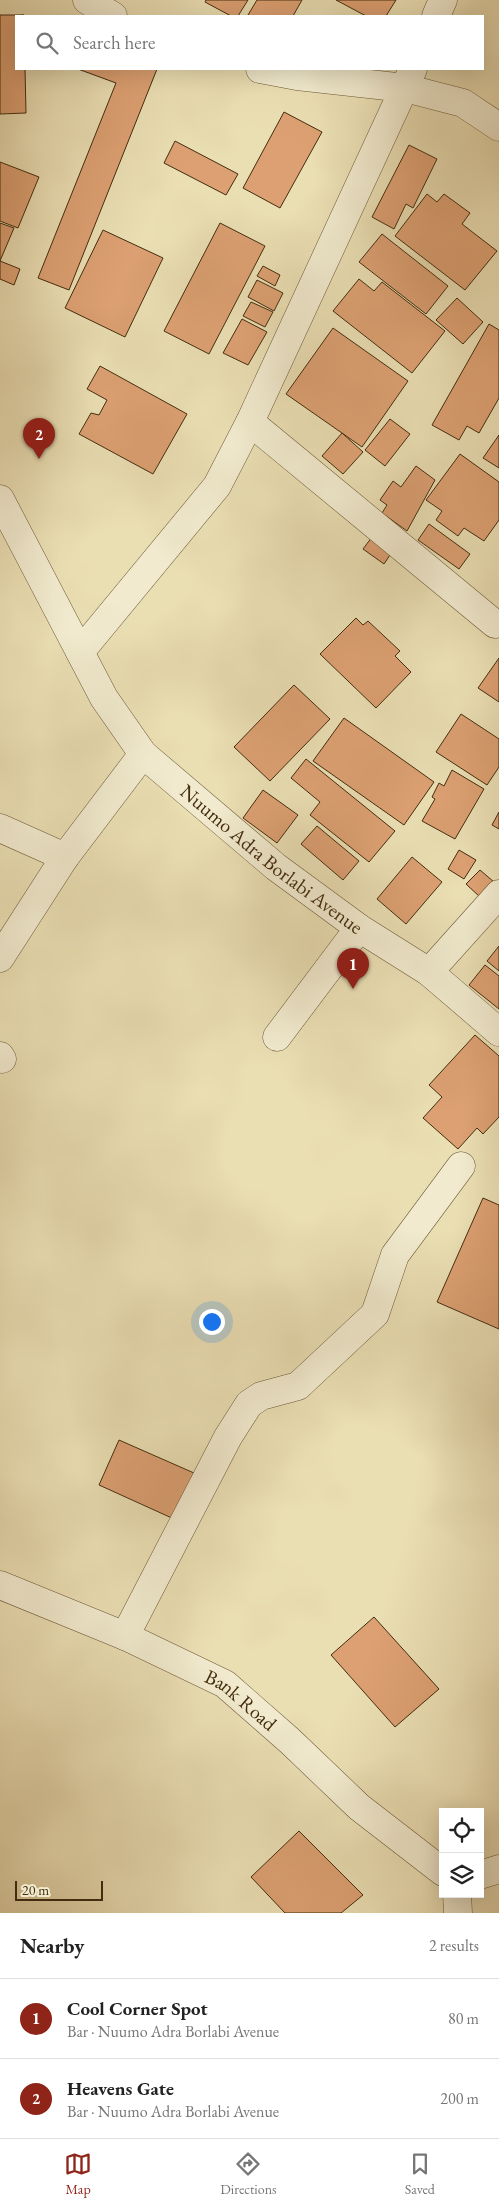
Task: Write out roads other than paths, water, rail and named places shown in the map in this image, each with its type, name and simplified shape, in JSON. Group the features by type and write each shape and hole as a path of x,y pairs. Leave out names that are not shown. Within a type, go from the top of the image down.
{"street":[{"path":"87,0 111,15"},
{"path":"436,15 443,0"},
{"path":"265,70 298,76 409,78 463,103 499,127"},
{"path":"80,652 218,486 250,422 409,78"},
{"path":"250,422 495,624"},
{"name":"Nuumo Adra Borlabi Avenue","path":"0,498 104,698 143,754 276,866 359,928 429,972 499,1032"},
{"path":"0,958 65,857 143,754"},
{"path":"0,828 65,857"},
{"path":"429,972 499,894"},
{"path":"277,1037 359,928"},
{"path":"125,1636 228,1436 249,1404 261,1396 298,1386 375,1314 395,1255 462,1166"},
{"name":"Bank Road","path":"0,1585 125,1636 225,1684 290,1741 359,1807 439,1869"},
{"path":"484,1874 499,1869"},
{"path":"457,1898 458,1913"}],"place":[{"name":"Heavens Gate","path":"39,459"},
{"name":"Cool Corner Spot","path":"353,989"}]}
